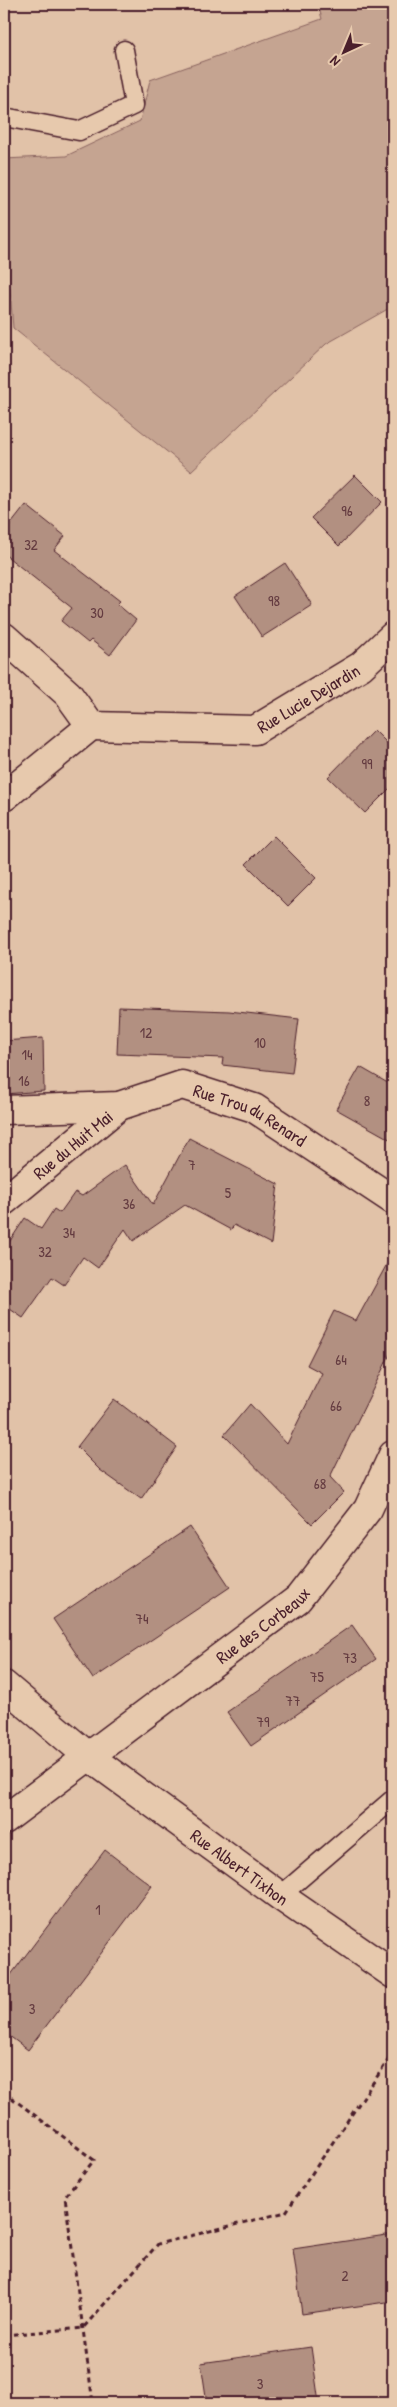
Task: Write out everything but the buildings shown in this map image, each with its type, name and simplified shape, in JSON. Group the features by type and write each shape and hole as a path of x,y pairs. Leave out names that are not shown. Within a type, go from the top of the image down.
{"street":[{"name":"Rue Lucie Dejardin","path":"92,726 255,730 361,666 393,636"},
{"path":"4,637 68,694 92,726 4,797"},
{"name":"Rue Trou du Renard","path":"4,1110 119,1106 182,1085 254,1108 393,1200"},
{"name":"Rue du Huit Mai","path":"4,1201 119,1106"},
{"name":"Rue des Corbeaux","path":"4,1820 298,1599 368,1509 393,1455"},
{"path":"4,1685 88,1756"},
{"name":"Rue Albert Tixhon","path":"88,1756 280,1896 393,1974"}],"lane":[{"path":"4,117 79,131 134,105 124,50"},
{"path":"280,1896 393,1799"}],"path":[{"path":"4,2335 83,2328 158,2244 286,2212 393,2053"},
{"path":"4,2092 94,2160 66,2198 93,2403"}],"shaded area":[{"path":"318,4 393,4 393,306 326,344 191,471 13,328 10,289 4,275 4,159 66,156 140,121 150,80 322,19"}]}
